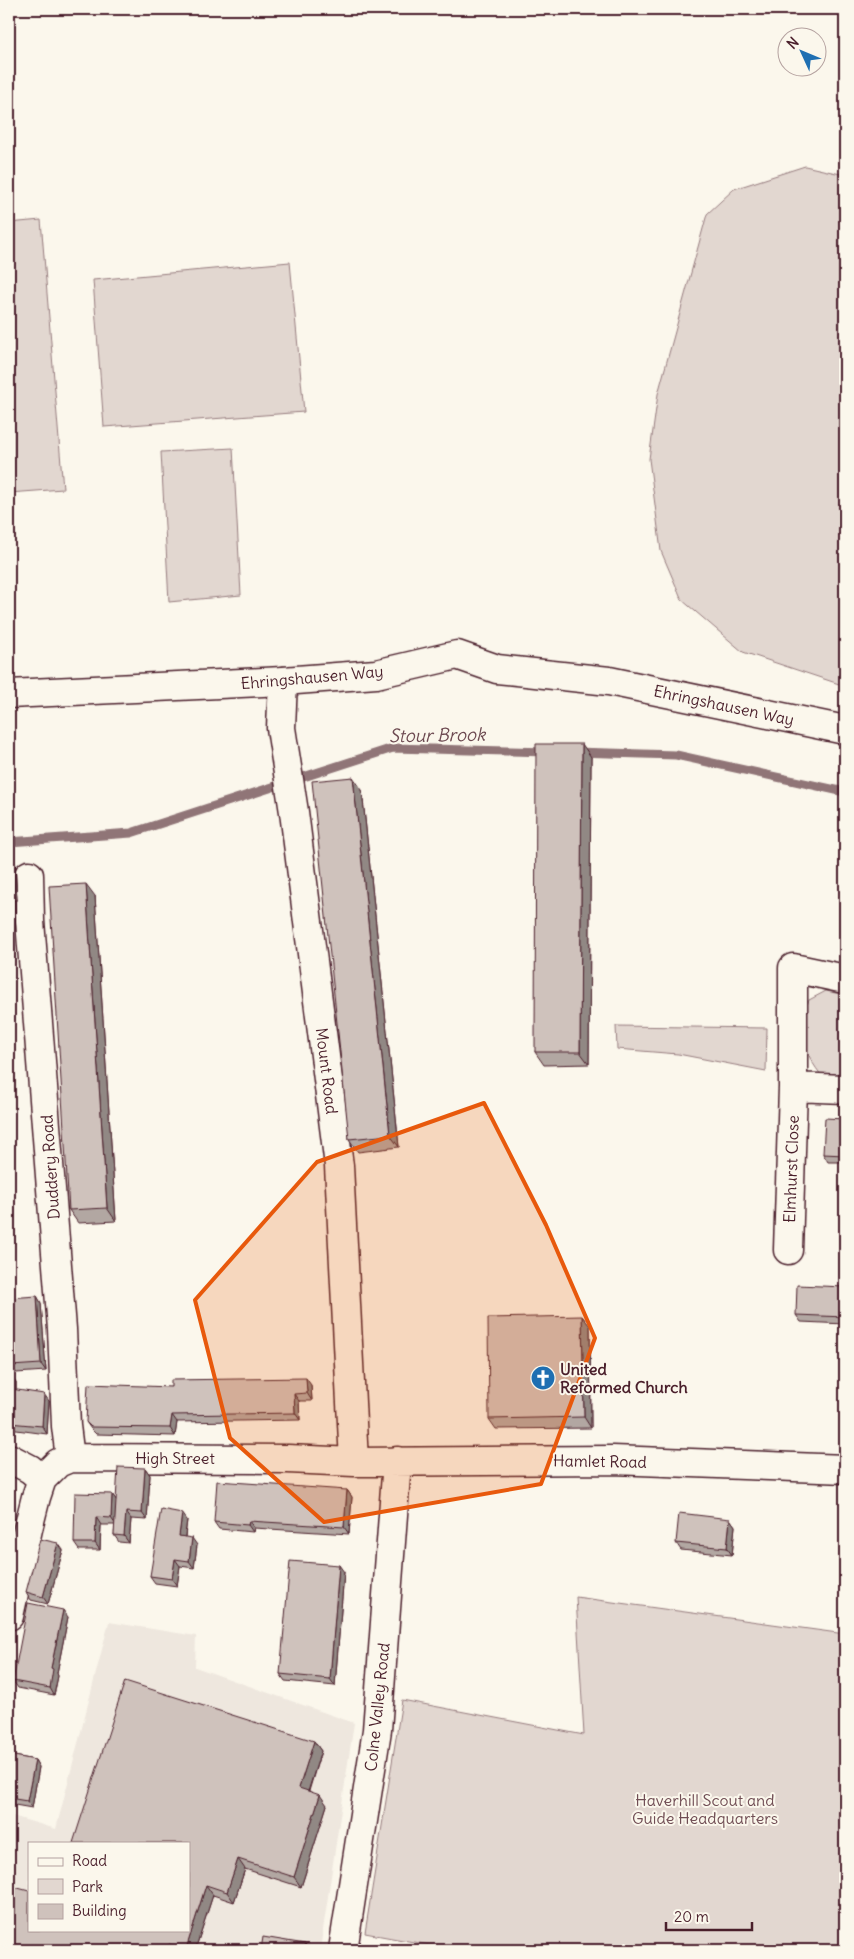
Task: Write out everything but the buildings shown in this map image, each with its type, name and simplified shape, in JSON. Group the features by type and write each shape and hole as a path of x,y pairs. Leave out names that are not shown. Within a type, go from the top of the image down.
{"street":[{"name":"Ehringshausen Way","path":"9,694 283,681 376,674 457,655 497,669 609,681 845,730"},
{"name":"Mount Road","path":"283,681 281,728 294,812 339,1166 354,1462"},
{"name":"Duddery Road","path":"29,875 20,922 62,1329 66,1426 70,1458"},
{"name":"Elmhurst Close","path":"788,1250 793,1087 793,968 845,978"},
{"path":"793,1087 845,1089"},
{"path":"9,1458 30,1469 42,1479"},
{"name":"High Street","path":"70,1458 288,1459 354,1462"},
{"path":"9,1616 28,1529 42,1479 58,1463 70,1458"},
{"name":"Hamlet Road","path":"354,1462 613,1460 845,1469"},
{"name":"Colne Valley Road","path":"343,1950 377,1730 397,1461"}],"highlighted area":[{"path":"484,1103 546,1225 595,1338 541,1484 324,1522 230,1438 195,1300 317,1162"}],"shaded area":[{"path":"9,561 16,659 9,660"},
{"path":"109,1622 196,1636 195,1667 354,1723 320,1950 9,1950 9,1815 56,1829"}],"green space":[{"path":"805,166 845,175 845,686 743,652 682,600 661,551 649,459 658,394 707,214 734,189"},
{"path":"41,220 63,489 9,493 9,223"},
{"path":"290,262 304,412 104,427 93,280"},
{"path":"233,448 241,595 169,602 161,452"},
{"path":"826,991 845,995 845,1078 823,1077 811,1059 804,1041 804,1021 809,1000"},
{"path":"616,1026 767,1028 766,1071 678,1054 617,1049"},
{"name":"Haverhill Scout and Guide Headquarters","path":"576,1597 845,1634 845,1950 457,1950 365,1933 402,1700 584,1735"}],"waterway":[{"name":"Stour Brook","path":"9,842 131,833 393,748 547,752"},
{"name":"Stour Brook","path":"575,752 676,755 845,792"}],"place":[{"name":"United Reformed Church","path":"543,1378"}]}
